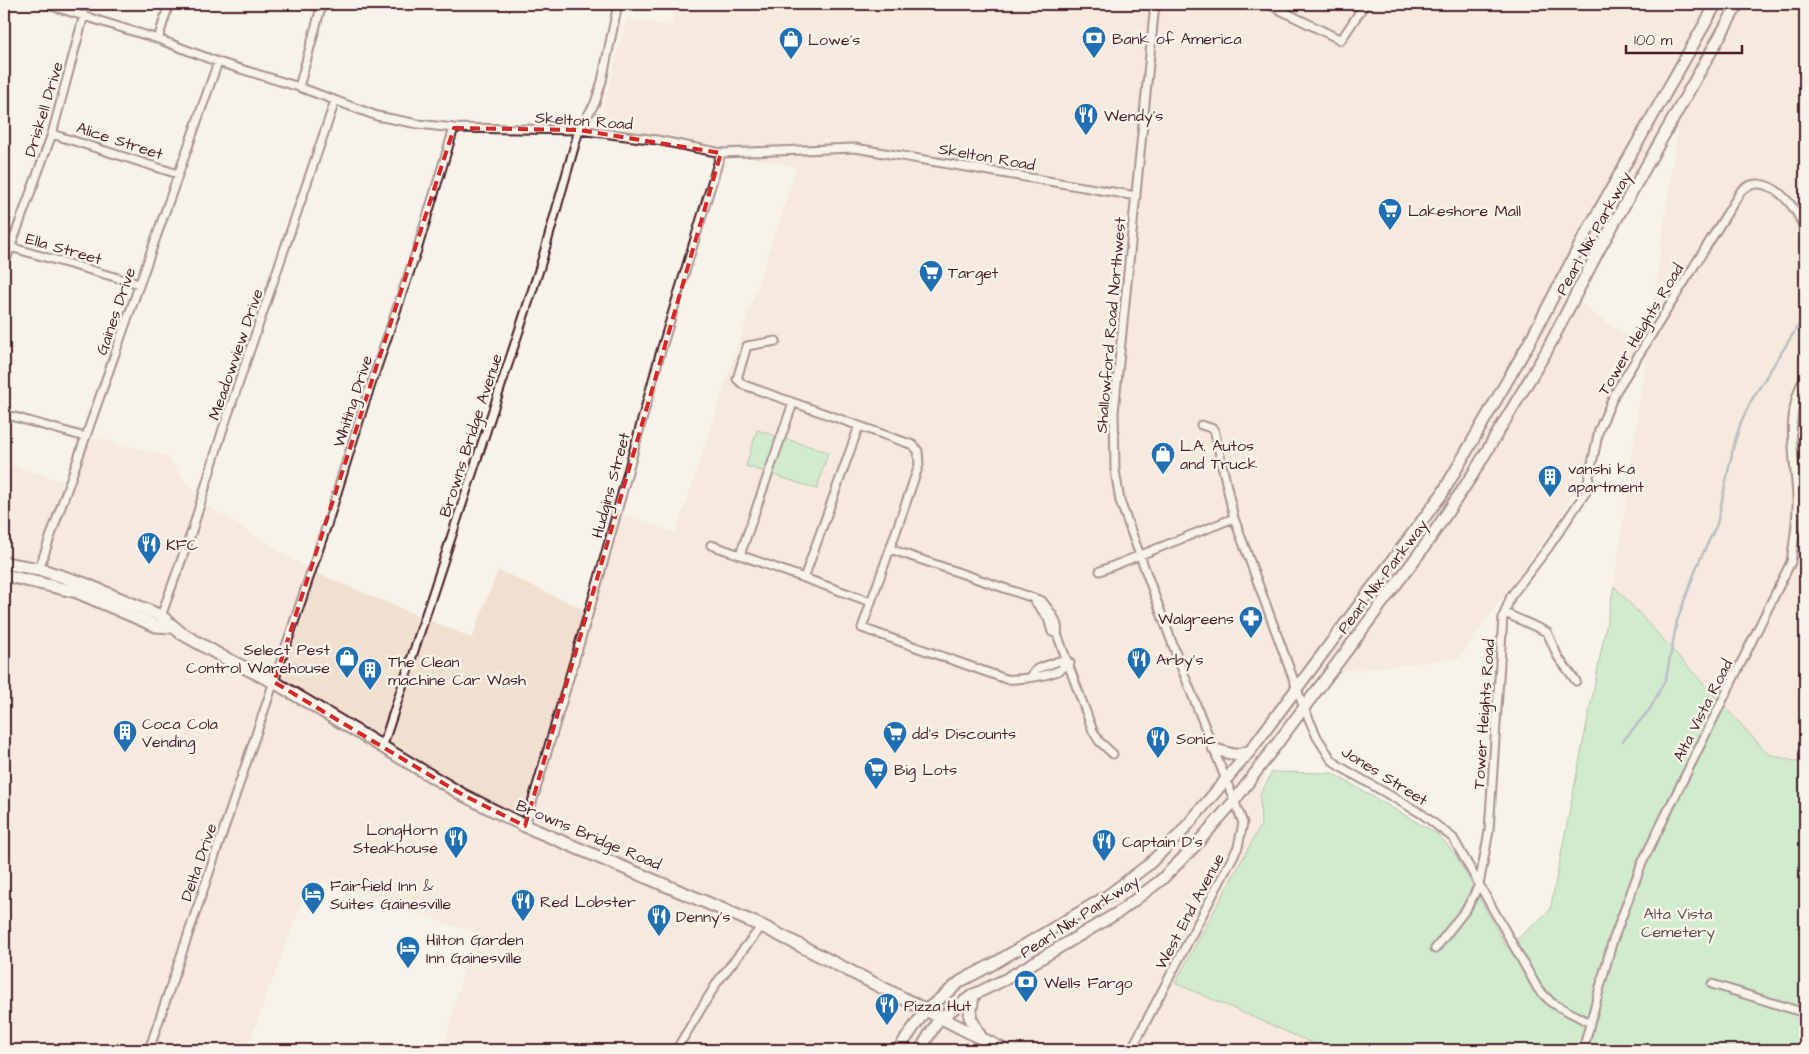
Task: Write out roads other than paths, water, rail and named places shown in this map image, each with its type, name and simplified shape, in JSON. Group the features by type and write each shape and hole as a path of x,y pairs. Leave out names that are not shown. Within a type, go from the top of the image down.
{"main road":[{"name":"Pearl Nix Parkway","path":"898,1050 925,1011 961,981 1107,896 1148,865 1180,834 1250,750 1442,494 1529,343 1583,239 1716,4"},
{"name":"Pearl Nix Parkway","path":"920,1050 939,1018 973,994 1006,979 1119,912 1161,880 1194,847 1235,800 1427,542 1473,474 1546,352 1600,248 1738,4"},
{"name":"Browns Bridge Road","path":"4,563 39,569 85,584 161,616 172,627 223,657 274,682 463,795 525,826 762,926 1004,1050"},
{"name":"Browns Bridge Road","path":"4,575 77,592 112,605 156,626 172,627"},
{"path":"1214,749 1235,755 1250,750"},
{"path":"973,994 970,1017 981,1038"}],"street":[{"name":"Skelton Road","path":"45,4 158,39 218,62 299,87 377,116 454,128 579,130 657,140 721,152 855,148 1136,196"},
{"path":"158,39 169,4"},
{"path":"299,87 322,4"},
{"name":"Browns Bridge Avenue","path":"382,748 540,267 579,130 591,111 602,80 618,4"},
{"name":"Shallowford Road Northwest","path":"1155,4 1114,412 1113,443 1120,501 1226,780"},
{"path":"1268,4 1341,40 1365,4"},
{"name":"Driskell Drive","path":"4,265 52,134 84,15"},
{"name":"Gaines Drive","path":"39,569 218,62"},
{"name":"Meadowview Drive","path":"161,616 192,531 222,432 335,101"},
{"name":"Whiting Drive","path":"274,682 417,250 454,128"},
{"name":"Alice Street","path":"52,134 178,174"},
{"name":"Hudgins Street","path":"525,826 599,578 666,335 721,152"},
{"name":"Tower Heights Road","path":"1435,950 1467,908 1479,885 1489,831 1505,613 1510,596 1548,548 1586,492 1599,430 1615,393 1741,191 1748,185 1758,182 1768,185 1797,212 1805,232"},
{"name":"Ella Street","path":"10,246 139,284"},
{"path":"776,341 747,346 737,378 744,385 913,445 918,452 919,465 862,628 1006,679 1018,680 1032,676 1040,677 1063,669 1068,664"},
{"name":"Alta Vista Road","path":"1583,1050 1612,943 1642,863 1791,562 1796,533 1797,498 1791,435 1794,406 1805,376"},
{"path":"740,556 793,402"},
{"path":"4,414 85,437"},
{"name":"Jones Street","path":"1201,425 1214,429 1234,518 1304,708 1331,759 1440,826 1453,838 1464,854 1479,885 1538,989 1552,1002 1590,1023"},
{"path":"804,578 859,426"},
{"path":"1100,571 1234,518"},
{"path":"711,545 871,602"},
{"path":"890,549 1034,600 1042,601 1058,630 1057,634 1093,731 1099,741 1113,754"},
{"path":"1505,613 1547,632 1558,657 1576,681"},
{"path":"1032,676 1037,669 1059,661 1068,664"},
{"path":"1048,665 1051,673"},
{"name":"Delta Drive","path":"149,1050 274,682"},
{"name":"West End Avenue","path":"1131,1050 1238,848 1243,823 1226,780"},
{"path":"676,1050 718,981 762,926"},
{"path":"1712,984 1805,1013"}],"waterway":[{"path":"1623,741 1650,709 1666,678 1677,621 1697,566 1717,524 1734,444 1741,422 1751,401 1805,315"}],"place":[{"name":"Bank of America","path":"1094,59"},
{"name":"Lowe's","path":"791,60"},
{"name":"Wendy's","path":"1086,136"},
{"name":"Lakeshore Mall","path":"1390,231"},
{"name":"Target","path":"931,293"},
{"name":"L.A. Autos and Truck","path":"1163,475"},
{"name":"vanshi ka apartment","path":"1550,498"},
{"name":"KFC","path":"149,565"},
{"name":"Walgreens","path":"1251,639"},
{"name":"Select Pest Control Warehouse","path":"347,679"},
{"name":"Arby's","path":"1139,680"},
{"name":"The Clean machine Car Wash","path":"370,691"},
{"name":"Coca Cola Vending","path":"125,753"},
{"name":"dd's Discounts","path":"895,754"},
{"name":"Sonic","path":"1158,759"},
{"name":"Big Lots","path":"876,790"},
{"name":"LongHorn Steakhouse","path":"456,859"},
{"name":"Captain D's","path":"1104,862"},
{"name":"Fairfield Inn & Suites Gainesville","path":"313,915"},
{"name":"Red Lobster","path":"523,922"},
{"name":"Denny's","path":"659,937"},
{"name":"Hilton Garden Inn Gainesville","path":"408,969"},
{"name":"Wells Fargo","path":"1026,1003"},
{"name":"Pizza Hut","path":"887,1026"}],"park label":[{"name":"Alta Vista Cemetery","path":"1678,922"}]}
